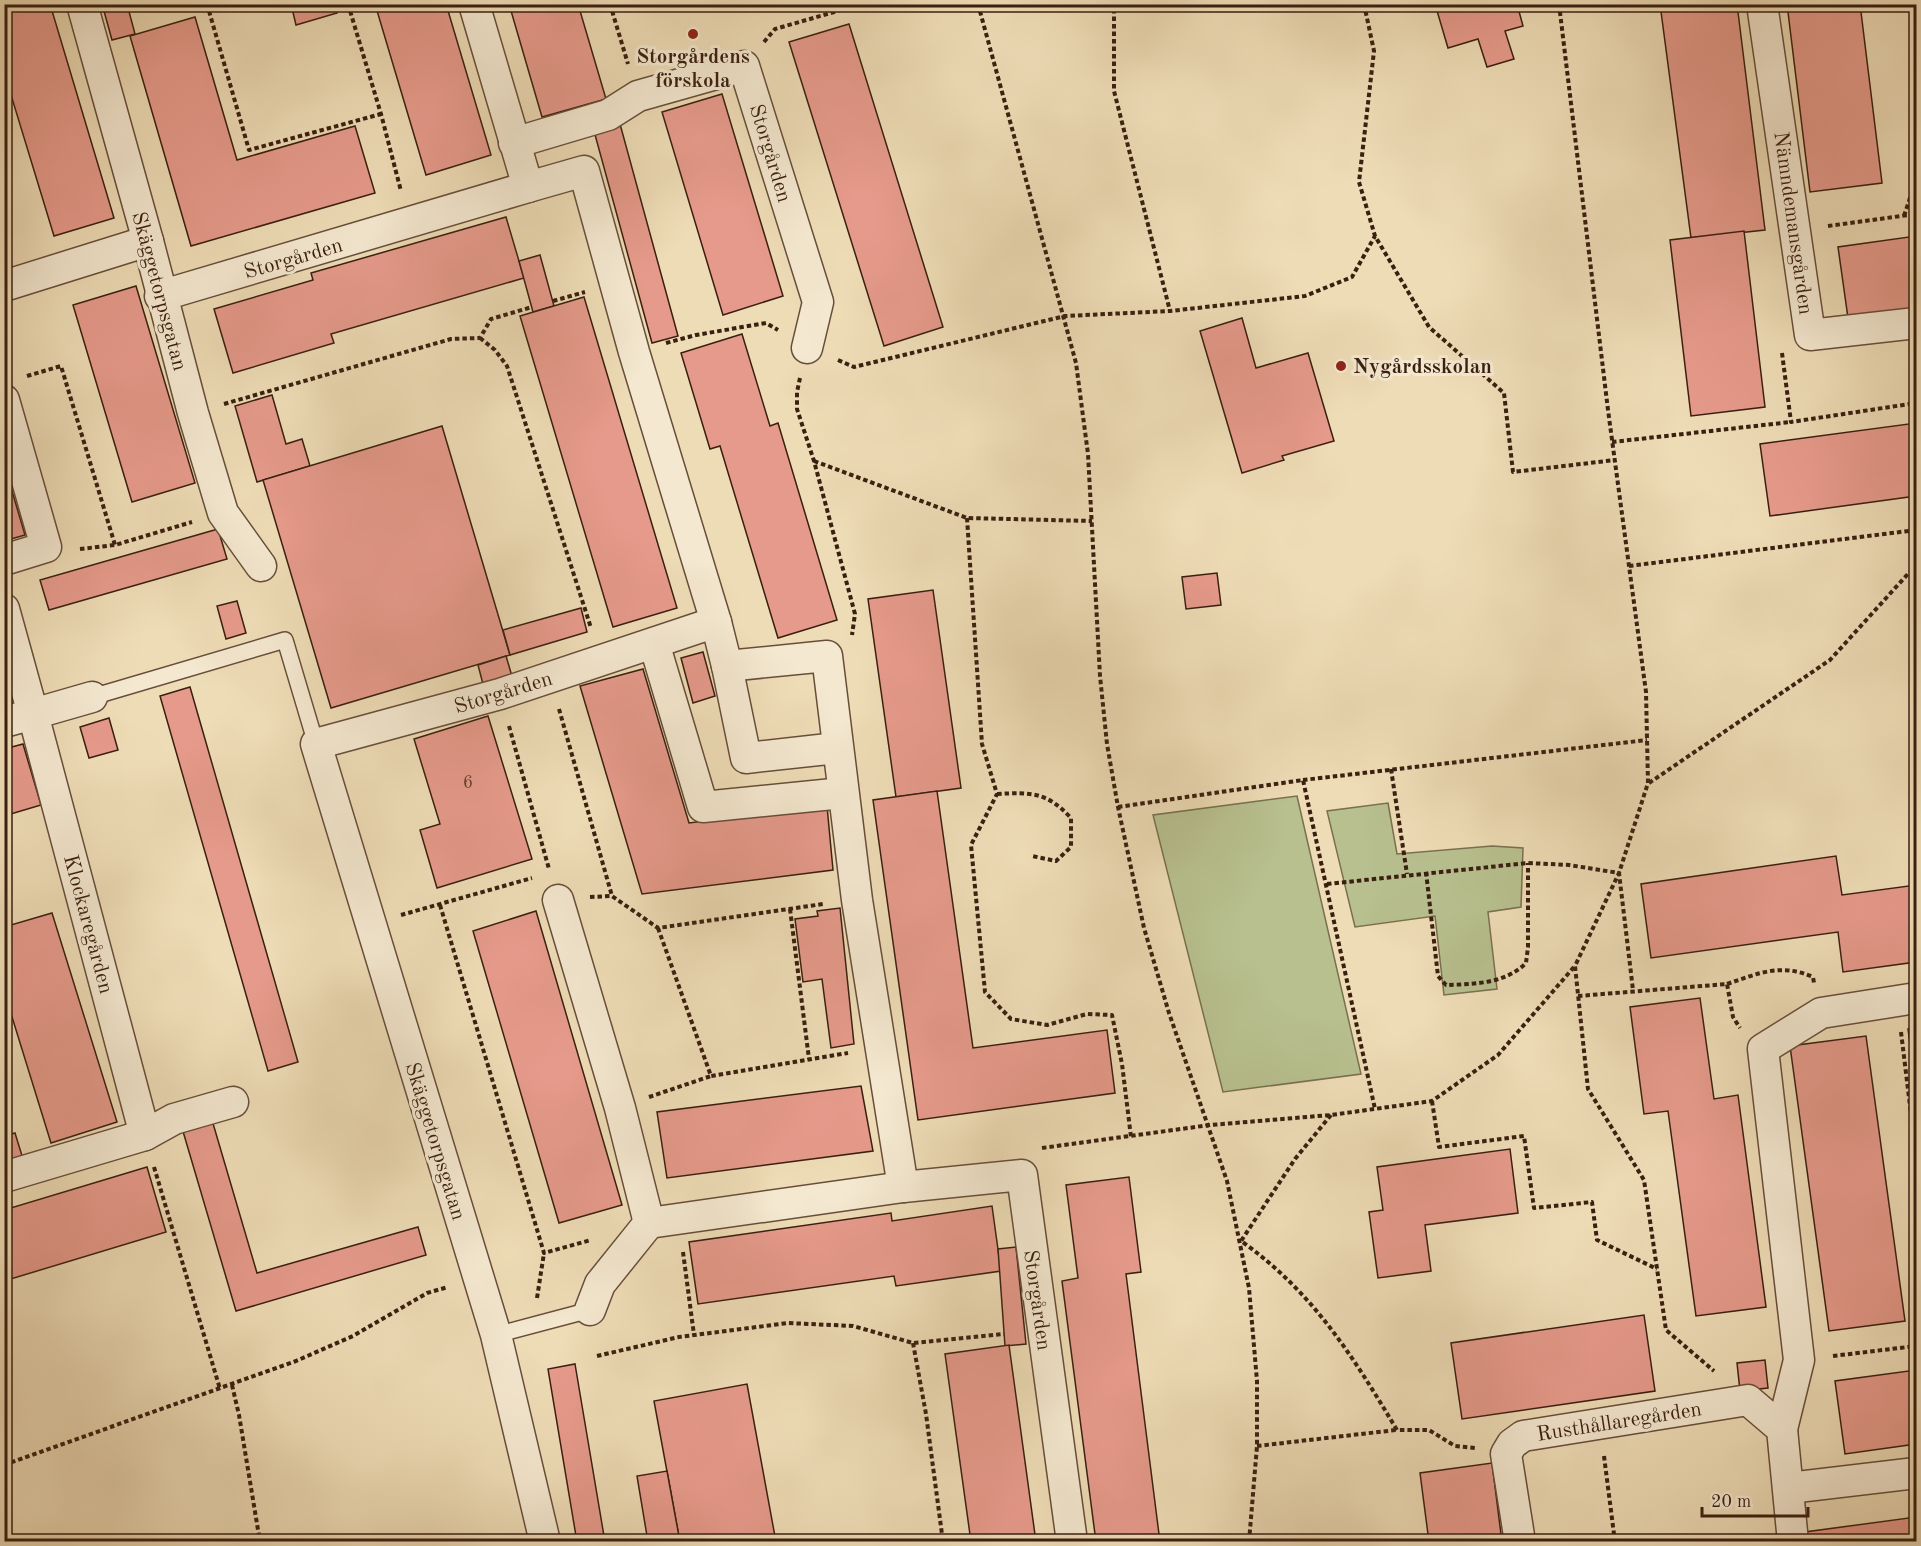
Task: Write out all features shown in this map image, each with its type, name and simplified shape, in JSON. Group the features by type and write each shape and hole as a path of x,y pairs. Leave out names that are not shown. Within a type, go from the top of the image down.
{"street":[{"name":"Skäggetorpsgatan","path":"82,4 148,241 160,296 223,513 261,566"},
{"path":"474,4 528,187"},
{"name":"Nämndemansgården","path":"1762,4 1810,335 1917,323"},
{"path":"514,143 608,115 638,96 744,66"},
{"name":"Storgården","path":"744,66 818,302 807,348"},
{"path":"571,126 634,352 716,622 746,758 837,748"},
{"name":"Storgården","path":"160,296 584,171"},
{"path":"4,286 148,241"},
{"path":"4,560 46,547 10,389"},
{"name":"Klockaregården","path":"4,609 145,1135"},
{"name":"Storgården","path":"316,744 500,694 716,622"},
{"path":"654,643 703,807 843,793"},
{"path":"727,666 827,656 857,900 903,1187"},
{"path":"4,722 92,697"},
{"name":"Skäggetorpsgatan","path":"316,744 496,1335 545,1542"},
{"path":"554,886 620,1108 649,1223"},
{"path":"1790,1541 1789,1488 1782,1429 1799,1360 1762,1049 1821,1012 1907,999"},
{"path":"4,1177 145,1135 174,1119 233,1102"},
{"path":"590,1310 600,1284 649,1223 903,1187 1022,1175"},
{"name":"Storgården","path":"1022,1175 1072,1542"},
{"path":"1748,1400 1782,1429"},
{"name":"Rusthållaregården","path":"1506,1454 1512,1443 1523,1436 1748,1400"},
{"path":"1506,1454 1520,1542"},
{"path":"1789,1488 1917,1473"}],"lane":[{"path":"92,697 285,640 316,744"},
{"path":"496,1335 590,1310"}],"path":[{"path":"207,4 249,150 381,114"},
{"path":"348,4 381,114 409,224"},
{"path":"610,4 638,96"},
{"path":"744,66 776,29 862,4"},
{"path":"978,4 1076,363 1083,409 1092,521 1100,676 1107,744 1118,807 1144,927 1166,1002 1210,1125 1227,1181 1241,1241 1255,1332 1257,1446 1249,1542"},
{"path":"1019,4 1021,10 1043,4"},
{"path":"1082,4 1114,10"},
{"path":"1120,4 1114,10 1114,90 1170,311"},
{"path":"1364,4 1374,51 1359,182 1375,236 1429,327 1504,393 1513,472 1615,460"},
{"path":"1022,1175 1017,1151 1210,1125 1331,1115 1432,1101 1498,1055 1575,966 1619,873 1648,783 1646,692 1612,442 1558,4"},
{"path":"1904,216 1917,180"},
{"path":"1796,230 1917,214"},
{"path":"634,352 696,335 766,323 807,348 854,367 1065,316 1170,311 1305,296 1352,277 1375,236"},
{"path":"480,338 491,319 532,307"},
{"path":"1791,422 1781,345 1810,335"},
{"path":"193,413 451,339 480,338 495,350 507,366 602,661"},
{"path":"807,348 797,392 797,409 814,461 855,614 851,642 827,656"},
{"path":"10,389 61,366 115,545"},
{"path":"1612,442 1791,422 1917,403"},
{"path":"814,461 967,518 1092,521"},
{"path":"46,547 73,549 115,545 223,513"},
{"path":"967,518 982,744 997,794 971,845 985,992 1011,1019 1047,1025 1087,1014 1112,1016 1122,1064 1131,1137"},
{"path":"1629,566 1917,530"},
{"path":"1648,783 1830,660 1917,565"},
{"path":"550,678 612,896"},
{"path":"500,694 554,886 612,896 658,927 711,1076"},
{"path":"1118,807 1303,780 1647,740"},
{"path":"1391,769 1407,874"},
{"path":"1303,780 1375,1109"},
{"path":"997,794 1028,793 1056,801 1071,818 1071,847 1056,861 1032,856"},
{"path":"1327,884 1528,863 1569,865 1619,873"},
{"path":"1426,872 1438,976 1446,985 1457,985 1505,979 1526,963 1528,863"},
{"path":"1619,873 1633,990"},
{"path":"370,923 539,876"},
{"path":"658,927 857,900"},
{"path":"440,905 544,1253 532,1326"},
{"path":"790,909 809,1059"},
{"path":"1575,966 1588,1089 1644,1180 1666,1330 1748,1400"},
{"path":"1578,996 1727,984 1763,972 1795,969 1813,977 1821,1012"},
{"path":"1727,984 1733,1017 1745,1036 1762,1049"},
{"path":"1907,999 1917,1155"},
{"path":"620,1108 711,1076 879,1048"},
{"path":"1432,1101 1439,1147 1524,1136 1534,1208 1592,1202 1597,1240 1657,1269"},
{"path":"1241,1241 1295,1159 1331,1115"},
{"path":"145,1135 220,1389"},
{"path":"678,1218 694,1335"},
{"path":"544,1253 596,1238"},
{"path":"1241,1241 1274,1265 1316,1309 1360,1368 1397,1430"},
{"path":"4,1465 296,1362 353,1336 426,1293 477,1278"},
{"path":"597,1356 694,1335 788,1323 853,1326 913,1343 1004,1334"},
{"path":"913,1343 926,1414 943,1542"},
{"path":"1799,1360 1917,1346"},
{"path":"232,1385 260,1542"},
{"path":"1601,1423 1615,1542"},
{"path":"1257,1446 1397,1430 1430,1430 1455,1446 1506,1454"}],"green space":[{"path":"1297,796 1361,1074 1223,1092 1153,815"},
{"path":"1388,803 1397,854 1492,846 1523,848 1521,907 1488,912 1497,989 1444,995 1435,916 1355,927 1327,811"}],"building":[{"path":"4,4 50,4 114,218 54,236 4,72"},
{"path":"102,4 127,4 135,34 112,40"},
{"path":"291,4 335,4 337,13 296,25"},
{"path":"375,4 446,4 491,155 426,175"},
{"path":"509,4 578,4 606,99 542,117"},
{"path":"1435,4 1517,4 1523,26 1505,31 1514,59 1487,67 1478,39 1448,48"},
{"path":"1660,4 1737,4 1765,230 1691,238"},
{"path":"1787,4 1860,4 1882,183 1810,192"},
{"path":"195,17 237,160 355,126 375,193 191,246 130,36"},
{"path":"849,24 943,327 884,346 789,42"},
{"path":"722,94 783,296 723,315 662,112"},
{"path":"620,124 678,336 652,343 594,131"},
{"path":"506,217 524,278 331,334 334,343 233,373 214,309 313,280 311,273"},
{"path":"1744,231 1765,407 1691,416 1670,240"},
{"path":"1916,236 1916,308 1848,318 1838,247"},
{"path":"540,255 554,306 533,312 519,261"},
{"path":"136,286 195,483 132,502 73,305"},
{"path":"584,297 677,608 613,627 520,316"},
{"path":"1242,318 1256,368 1308,353 1334,441 1282,456 1284,460 1242,473 1200,331"},
{"path":"742,334 770,426 778,423 837,620 778,638 720,446 710,449 681,353"},
{"path":"272,395 286,444 302,439 310,466 257,482 235,406"},
{"path":"1916,423 1916,496 1770,516 1760,444"},
{"path":"442,426 510,655 331,708 263,480"},
{"path":"4,464 25,535 4,541"},
{"path":"218,529 227,559 49,610 40,580"},
{"path":"1217,573 1221,605 1186,609 1182,577"},
{"path":"933,590 961,788 896,797 868,599"},
{"path":"237,601 246,633 226,639 217,606"},
{"path":"581,608 587,632 510,655 503,630"},
{"path":"703,652 715,696 693,703 681,658"},
{"path":"506,656 514,683 485,692 478,665"},
{"path":"643,669 689,823 827,806 833,870 642,894 580,686"},
{"path":"190,687 298,1062 268,1071 160,696"},
{"path":"488,716 532,859 437,888 420,830 440,824 414,739"},
{"path":"109,718 118,750 89,758 80,727"},
{"path":"23,744 41,805 4,816 4,749"},
{"path":"937,791 973,1048 1107,1030 1115,1093 918,1120 873,800"},
{"path":"1836,856 1842,895 1916,885 1916,962 1843,972 1838,932 1651,958 1641,884"},
{"path":"840,908 854,1044 831,1048 822,979 803,982 795,919 818,916 817,911"},
{"path":"536,911 622,1205 559,1223 473,931"},
{"path":"52,913 117,1122 51,1143 4,991 4,927"},
{"path":"1700,998 1714,1099 1738,1095 1766,1307 1696,1316 1668,1111 1644,1114 1630,1007"},
{"path":"1916,1028 1916,1060 1912,1060 1908,1029"},
{"path":"1866,1036 1905,1321 1829,1331 1790,1046"},
{"path":"861,1086 873,1151 667,1178 657,1112"},
{"path":"212,1120 257,1273 418,1227 426,1255 236,1311 182,1128"},
{"path":"15,1133 23,1159 4,1164 4,1136"},
{"path":"1510,1149 1518,1213 1425,1225 1431,1271 1378,1278 1369,1212 1383,1210 1377,1167"},
{"path":"147,1167 166,1232 4,1281 4,1210"},
{"path":"1129,1177 1141,1272 1126,1274 1160,1542 1096,1542 1062,1281 1078,1278 1066,1185"},
{"path":"992,1206 1001,1271 896,1286 894,1276 698,1304 689,1242 891,1213 892,1221"},
{"path":"1016,1247 1026,1344 1005,1346 998,1249"},
{"path":"1644,1315 1655,1391 1462,1419 1451,1343"},
{"path":"1009,1345 1036,1542 971,1542 945,1354"},
{"path":"1765,1360 1768,1388 1740,1391 1737,1363"},
{"path":"575,1364 605,1542 577,1542 548,1369"},
{"path":"1916,1370 1916,1444 1845,1454 1835,1381"},
{"path":"747,1384 776,1542 680,1542 654,1401"},
{"path":"1492,1463 1502,1542 1429,1542 1420,1473"},
{"path":"667,1471 680,1542 648,1542 637,1476"},
{"path":"1916,1517 1916,1542 1807,1542 1805,1532"}],"place":[{"name":"Storgårdens förskola","path":"693,34"},
{"name":"Nygårdsskolan","path":"1341,366"}]}
